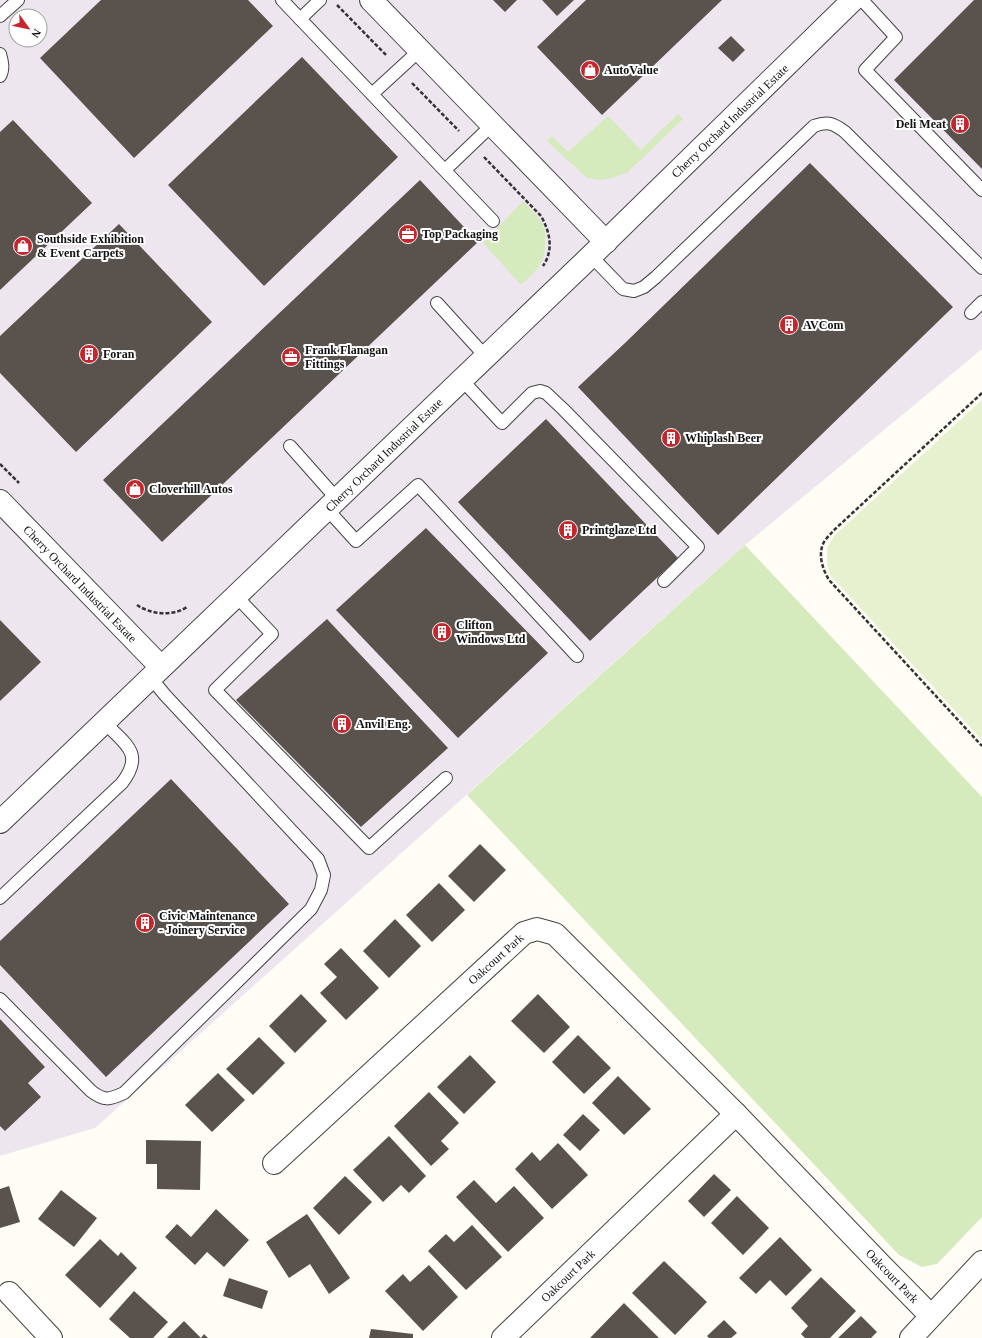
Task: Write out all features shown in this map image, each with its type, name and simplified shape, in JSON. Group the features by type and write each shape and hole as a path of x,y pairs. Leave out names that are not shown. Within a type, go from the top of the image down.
{"street":[{"path":"371,0 492,125 599,249"},
{"name":"Cherry Orchard Industrial Estate","path":"0,822 599,249 853,0"},
{"name":"Cherry Orchard Industrial Estate","path":"0,501 156,672"},
{"name":"Oakcourt Park","path":"274,1163 524,933 537,929 555,934 736,1114 881,1266 932,1316"},
{"name":"Oakcourt Park","path":"503,1338 736,1114"},
{"path":"911,1338 982,1262"},
{"path":"9,1293 51,1338"}],"lane":[{"path":"0,16 18,0"},
{"path":"282,0 493,221"},
{"path":"300,19 320,0"},
{"path":"862,0 896,37 865,70 982,190"},
{"path":"372,94 420,50"},
{"path":"0,54 3,64 0,76"},
{"path":"599,249 623,289 634,291 644,287 814,126 824,123 836,124 845,132 982,268"},
{"path":"445,170 492,125"},
{"path":"970,313 982,302"},
{"path":"437,303 486,357"},
{"path":"462,380 502,422 532,393 540,391 546,393 698,547 664,581"},
{"path":"290,446 332,504 356,541 418,485 576,656"},
{"path":"236,596 272,634 215,690 369,848 446,778"},
{"path":"0,999 91,1091 100,1098 114,1098 124,1093 311,909 321,890 324,875 318,859 165,696 156,672"},
{"path":"0,898 122,783 129,773 133,762 132,754 127,746 104,722"}],"path":[{"path":"333,0 541,216 550,237 546,262 540,271"},
{"path":"982,393 833,531 824,543 822,552 822,562 825,572 830,580 982,746"},
{"path":"0,464 21,486"},
{"path":"134,603 143,609 156,613 170,613 189,606"}],"shaded area":[{"path":"0,0 982,0 982,349 745,545 95,1128 0,1156"}],"green space":[{"path":"678,114 683,119 628,172 613,178 600,180 587,178 547,141 552,136 568,152 608,116 641,150"},
{"path":"523,201 543,225 545,251 535,272 521,285 483,243"},
{"path":"982,400 982,740 830,575 827,564 827,548 834,536"},
{"path":"745,545 982,797 982,1217 937,1264 922,1267 899,1255 467,795"}],"building":[{"path":"101,0 248,0 273,26 134,158 40,58"},
{"path":"493,0 517,0 505,12"},
{"path":"542,0 574,0 557,16"},
{"path":"586,0 722,0 602,115 537,47"},
{"name":"Deli Meat","path":"974,0 982,0 982,169 894,80"},
{"path":"731,36 745,50 733,62 718,48"},
{"path":"302,57 398,157 264,286 168,185"},
{"name":"Southside Exhibition & Event Carpets","path":"13,120 92,203 0,290 0,132"},
{"name":"AVCom","path":"810,163 953,307 718,535 578,387"},
{"path":"420,180 478,242 162,542 103,480"},
{"name":"Foran","path":"119,224 212,322 76,452 0,373 0,336"},
{"name":"Printglaze Ltd","path":"546,419 678,558 590,641 458,502"},
{"name":"Clifton Windows Ltd","path":"426,528 548,653 458,738 336,610"},
{"name":"Anvil Eng.","path":"327,619 448,748 361,827 236,700"},
{"path":"0,620 41,662 0,701"},
{"name":"Civic Maintenance - Joinery Service","path":"171,779 289,904 106,1077 0,965 0,941"},
{"path":"480,844 506,870 474,902 448,876"},
{"path":"439,883 465,910 432,942 406,915"},
{"path":"395,919 421,946 389,978 363,951"},
{"path":"341,948 379,988 346,1020 320,993 337,977 324,964"},
{"path":"301,994 327,1021 295,1053 269,1026"},
{"path":"538,994 570,1027 544,1053 511,1021"},
{"path":"0,1019 45,1067 28,1083 41,1097 5,1131 0,1126"},
{"path":"578,1035 611,1068 584,1094 552,1062"},
{"path":"259,1037 285,1063 253,1095 226,1069"},
{"path":"470,1055 496,1082 464,1114 437,1087"},
{"path":"218,1073 245,1100 212,1132 185,1105"},
{"path":"618,1076 651,1109 624,1135 592,1103"},
{"path":"429,1092 459,1123 441,1141 449,1149 431,1166 394,1126"},
{"path":"583,1114 600,1130 580,1151 563,1135"},
{"path":"389,1136 426,1176 409,1193 401,1185 383,1202 353,1170"},
{"path":"146,1140 201,1141 200,1190 157,1189 157,1164 146,1164"},
{"path":"558,1143 588,1175 552,1209 515,1169 532,1152 540,1161"},
{"path":"714,1174 731,1190 704,1217 688,1201"},
{"path":"345,1176 372,1202 339,1235 313,1208"},
{"path":"474,1180 496,1203 514,1186 544,1218 508,1252 456,1197"},
{"path":"9,1186 20,1222 0,1228 0,1189"},
{"path":"61,1190 97,1218 74,1247 38,1219"},
{"path":"737,1196 769,1228 743,1255 711,1223"},
{"path":"216,1209 249,1240 224,1267 207,1252 195,1265 165,1237 177,1224 191,1237"},
{"path":"307,1214 350,1278 329,1294 310,1264 289,1278 266,1242"},
{"path":"472,1225 502,1257 466,1290 428,1251 446,1234 454,1242"},
{"path":"780,1237 812,1270 786,1296 770,1280 756,1294 739,1278"},
{"path":"100,1239 118,1256 121,1252 137,1268 100,1308 65,1275"},
{"path":"664,1261 707,1302 675,1335 632,1293"},
{"path":"429,1265 458,1297 423,1331 385,1291 403,1274 410,1282"},
{"path":"821,1277 856,1311 830,1338 805,1338 801,1334 808,1326 791,1308"},
{"path":"229,1278 268,1291 262,1309 223,1296"},
{"path":"134,1291 168,1322 153,1338 130,1338 109,1319"},
{"path":"624,1303 659,1338 590,1338"},
{"path":"861,1316 877,1332 871,1338 838,1338"},
{"path":"724,1320 737,1333 731,1338 709,1338 707,1336"},
{"path":"184,1321 201,1338 167,1338"},
{"path":"371,1329 413,1334 413,1338 369,1338"},
{"path":"204,1334 208,1338 201,1338"}],"place":[{"name":"AutoValue","path":"590,70"},
{"name":"Deli Meat","path":"960,124"},
{"name":"Top Packaging","path":"408,234"},
{"name":"Southside Exhibition & Event Carpets","path":"23,246"},
{"name":"AVCom","path":"789,325"},
{"name":"Foran","path":"89,354"},
{"name":"Frank Flanagan Fittings","path":"291,357"},
{"name":"Whiplash Beer","path":"671,438"},
{"name":"Cloverhill Autos","path":"135,489"},
{"name":"Printglaze Ltd","path":"568,530"},
{"name":"Clifton Windows Ltd","path":"442,632"},
{"name":"Anvil Eng.","path":"342,724"},
{"name":"Civic Maintenance - Joinery Service","path":"145,923"}]}
